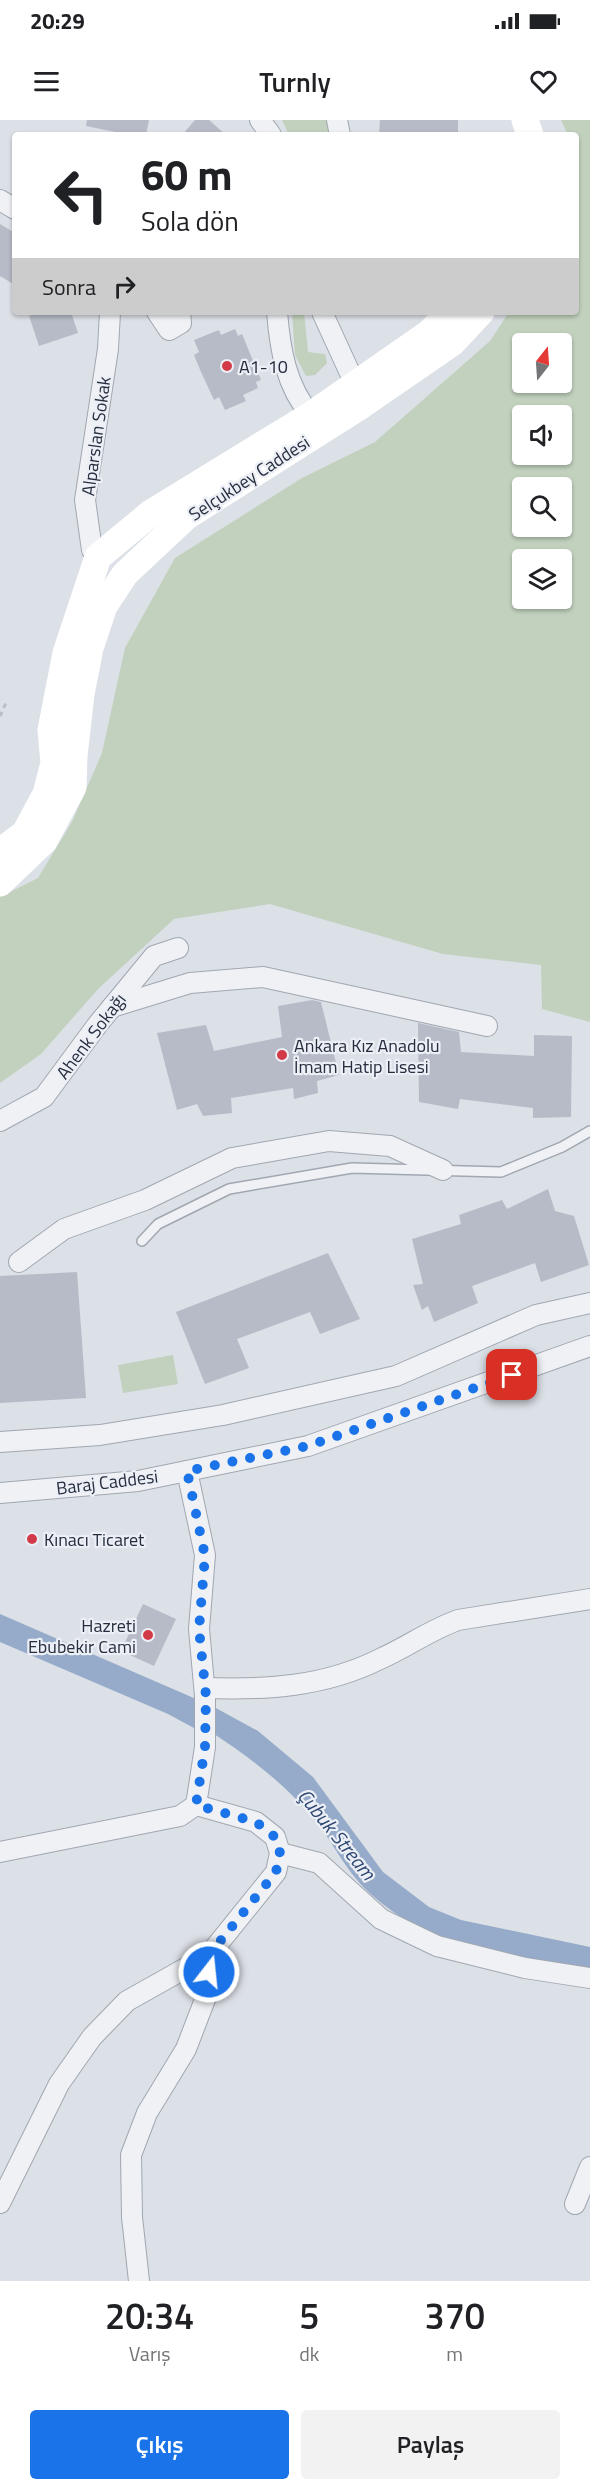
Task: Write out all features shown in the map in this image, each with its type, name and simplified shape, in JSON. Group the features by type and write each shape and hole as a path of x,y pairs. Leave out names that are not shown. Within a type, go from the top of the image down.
{"street":[{"name":"Alparslan Sokak","path":"98,557 92,550 86,500 111,315"},
{"path":"160,315 169,330 181,323 180,315"},
{"path":"277,315 280,352 299,401 311,415"},
{"path":"322,315 355,384"},
{"name":"Selçukbey Caddesi","path":"98,557 169,501 311,415 429,333 447,315"},
{"name":"Selçukbey Caddesi","path":"0,883 44,841 74,787 74,756 81,694 90,648 104,606 125,574 187,516 362,405 452,342 479,315"},
{"path":"0,852 25,833 46,794 54,763 51,730 66,653 98,557"},
{"name":"Ahenk Sokağı","path":"0,1121 44,1097 154,956 178,948"},
{"path":"112,1007 190,983 262,977 487,1026"},
{"path":"19,1263 64,1229 145,1200 232,1158 329,1141 390,1146 443,1170"},
{"path":"0,1442 100,1435 212,1416 396,1376 536,1315 590,1303"},
{"name":"Baraj Caddesi","path":"0,1493 138,1481 308,1446 590,1346"},
{"path":"0,1852 180,1816 196,1805 205,1747 205,1692 199,1629 205,1556 187,1471"},
{"path":"205,1692 260,1690 331,1678 379,1660 438,1627 458,1620 590,1599"},
{"path":"0,2203 59,2084 92,2037 127,2001 209,1955 276,1872 280,1853 275,1837 256,1822 196,1805"},
{"path":"280,1853 319,1863 381,1919 437,1946 525,1968 590,1978"},
{"path":"139,2281 132,2217 131,2155 147,2113 186,2049 209,1989 209,1955"},
{"path":"575,2204 590,2167"}],"lane":[{"path":"142,1241 158,1224 229,1189 352,1168 501,1172 562,1147 590,1131"}],"path":[{"path":"0,716 6,703"}],"green space":[{"path":"282,120 337,120 339,132 288,132"},
{"path":"561,120 590,120 590,1022 542,1009 541,965 443,954 270,904 174,919 98,989 41,1054 0,1083 0,897 38,878 72,822 102,753 125,648 175,558 302,478 375,442 490,341 507,315 579,315 579,132 567,132"},
{"path":"292,315 304,315 308,352 325,354 327,363 315,375 306,376 295,355"},
{"path":"173,1355 178,1384 123,1393 118,1365"}],"water":[{"path":"0,1614 196,1699 194,1728 168,1714 0,1642"},
{"name":"Çubuk Stream","path":"214,1707 258,1731 313,1777 383,1872 429,1907 461,1920 590,1947 590,1971 475,1948 421,1928 396,1914 373,1896 348,1869 315,1820 292,1795 255,1763 214,1734"}],"building":[{"path":"87,120 149,120 147,132 115,132 86,126"},
{"path":"195,120 209,120 223,132 185,132"},
{"path":"380,120 458,120 458,132 379,132"},
{"path":"0,224 12,231 12,283 0,276"},
{"path":"72,315 78,333 39,346 29,316"},
{"name":"A1-10","path":"235,329 238,336 242,334 261,380 256,382 258,388 243,395 246,401 225,410 219,397 214,400 201,372 194,355 199,352 194,340 219,330 221,335"},
{"name":"Ankara Kız Anadolu İmam Hatip Lisesi","path":"312,1000 321,1002 339,1075 317,1081 318,1093 294,1099 293,1088 231,1098 232,1113 203,1116 197,1104 177,1110 157,1033 206,1025 214,1051 282,1037 278,1006"},
{"path":"418,1023 459,1032 461,1052 534,1056 534,1035 572,1036 571,1117 533,1118 533,1108 460,1099 458,1109 419,1102"},
{"path":"548,1189 555,1211 574,1216 589,1265 541,1282 535,1263 472,1286 478,1303 434,1322 428,1306 422,1310 413,1285 423,1284 412,1239 461,1224 459,1215 502,1200 507,1209"},
{"path":"328,1253 360,1319 320,1334 310,1312 237,1339 249,1368 205,1384 176,1312"},
{"path":"77,1272 86,1398 0,1403 0,1276"},
{"name":"Hazreti Ebubekir Cami","path":"143,1604 176,1619 154,1666 121,1651"}],"place":[{"name":"A1-10","path":"227,366"},
{"name":"Ankara Kız Anadolu İmam Hatip Lisesi","path":"282,1055"},
{"name":"Kınacı Ticaret","path":"32,1539"},
{"name":"Hazreti Ebubekir Cami","path":"148,1635"}],"route":[{"path":"209,1972 209,1955 276,1872 280,1853 275,1837 256,1822 196,1805 205,1747 206,1696 199,1629 205,1556 187,1471 308,1446 512,1375"}]}
